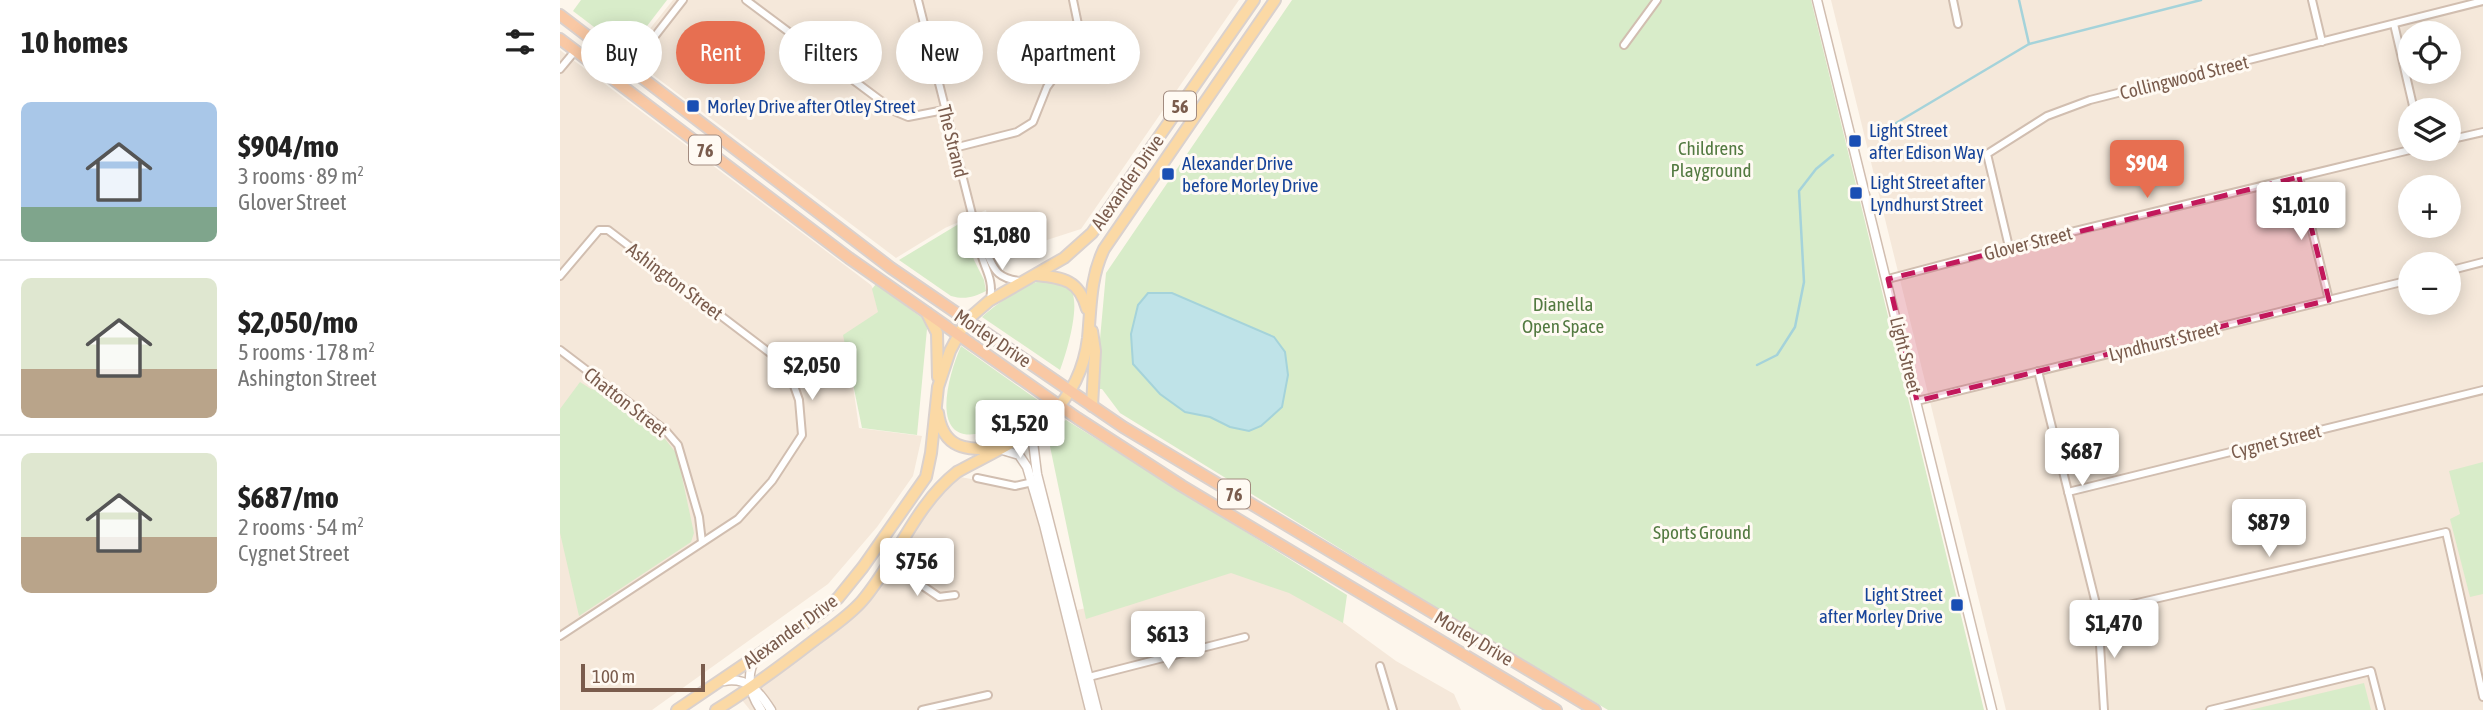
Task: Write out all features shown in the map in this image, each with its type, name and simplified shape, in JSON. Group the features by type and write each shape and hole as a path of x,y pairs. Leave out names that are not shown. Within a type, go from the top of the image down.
{"highway":[{"name":"Morley Drive","path":"560,15 581,31"},
{"name":"Morley Drive","path":"560,39 828,243 1061,406 1170,479 1556,710"},
{"name":"Morley Drive","path":"651,84 891,268 1123,427 1595,710"}],"main road":[{"name":"Alexander Drive","path":"677,710 820,613 838,597 926,477 938,387 958,333 966,321 989,301 1064,258 1092,233 1254,0"},
{"name":"Alexander Drive","path":"716,710 752,688 847,616 862,601 889,564 936,489 957,472 1042,424 1061,406 1077,379 1082,363 1093,275 1111,236 1275,0"},
{"name":"56","path":"1037,275 1063,279 1082,293 1094,342 1092,405"},
{"path":"927,313 937,333 938,387"},
{"name":"56","path":"937,401 944,435 955,444 973,450 999,449"}],"street":[{"path":"662,27 683,0"},
{"path":"746,0 896,112 908,117 944,110"},
{"name":"The Strand","path":"918,0 979,242 979,251 992,286 989,301"},
{"path":"1624,45 1657,0"},
{"name":"Light Street","path":"1817,0 1888,279 1992,710"},
{"path":"1953,0 1958,24"},
{"path":"2312,0 2322,42"},
{"path":"954,148 1017,132 1034,122 1047,87 1078,44 1080,34 1076,1"},
{"name":"Collingwood Street","path":"2009,247 1987,153 2047,116 2090,100 2483,1"},
{"path":"2394,24 2411,98"},
{"path":"560,69 575,51"},
{"path":"2461,138 2483,132"},
{"name":"Glover Street","path":"1888,279 2398,153"},
{"path":"2299,177 2329,300"},
{"name":"Ashington Street","path":"560,276 590,238 599,230 608,230 787,366 799,400 802,435 772,481 738,519 560,636"},
{"name":"The Strand","path":"979,242 1000,276 1022,282"},
{"path":"2461,268 2483,262"},
{"name":"Lyndhurst Street","path":"1917,401 2398,283"},
{"name":"Chatton Street","path":"560,350 665,430 678,445 699,517 702,542"},
{"path":"2039,371 2098,612 2104,710"},
{"name":"Cygnet Street","path":"2068,492 2483,390"},
{"path":"1042,424 1033,442 1035,482 1097,710"},
{"path":"999,449 1022,458 1035,482"},
{"path":"977,478 1015,486 1035,482"},
{"path":"2098,612 2445,532 2483,697"},
{"path":"889,564 939,597 955,595"},
{"path":"1086,677 1245,637"},
{"path":"758,656 750,672 752,698 761,710"},
{"path":"1380,666 1393,710"},
{"path":"2210,710 2371,671 2381,710"},
{"path":"1086,677 1090,710"},
{"path":"721,681 739,679 760,692 771,710"},
{"path":"922,710 988,695"}],"highlighted area":[{"path":"2299,177 2329,300 1917,401 1888,279"}],"shaded area":[{"path":"673,0 1239,0 1081,229 1004,254 995,248 986,210 945,228 896,258 662,82 662,21 656,21"},
{"path":"1831,0 2483,0 2483,710 2006,710"},
{"path":"560,50 581,66 581,84 605,84 871,285 886,314 847,343 859,428 922,436 913,476 877,527 828,584 652,710 560,710"},
{"path":"960,477 1044,492 1077,610 1176,588 1230,571 1266,580 1337,618 1396,661 1454,694 1461,710 750,710 742,700 864,605 936,493"}],"green space":[{"path":"581,0 667,0 651,21 586,21 573,11"},
{"name":"Dianella Open Space","path":"1292,0 1811,0 1984,710 1608,710 1120,413 1102,389 1099,389 1097,372 1106,273"},
{"path":"962,222 986,291 965,298 951,296 899,260"},
{"path":"1051,278 1070,289 1074,305 1072,329 1060,370 982,317 1014,293"},
{"path":"876,284 925,320 927,329 917,435 862,428 843,335 878,312 872,289"},
{"path":"961,346 1039,401 1020,416 998,427 976,434 960,433 951,425 947,413 947,397"},
{"path":"580,382 603,392 665,439 677,454 694,533 691,542 579,616 560,533 560,409"},
{"path":"1066,420 1347,595 1343,623 1289,593 1231,573 1086,619 1047,432"},
{"path":"2483,462 2483,594 2470,597 2450,519 2460,514 2449,471"},
{"path":"2364,683 2371,710 2250,710"}],"water":[{"path":"1148,293 1172,293 1274,337 1285,352 1288,375 1282,407 1261,426 1249,431 1230,427 1210,417 1185,412 1160,394 1133,364 1131,334 1138,305"}],"waterway":[{"path":"2019,0 2029,44"},
{"path":"1881,132 2029,44 2201,0"},
{"path":"1757,365 1777,355 1795,327 1804,282 1799,191 1816,169 1833,155"}],"place":[{"name":"Morley Drive after Otley Street","path":"693,106"},
{"name":"Light Street after Edison Way","path":"1855,141"},
{"name":"Alexander Drive before Morley Drive","path":"1168,174"},
{"name":"Light Street after Lyndhurst Street","path":"1856,193"},
{"name":"Light Street after Morley Drive","path":"1957,605"}],"park label":[{"name":"Childrens Playground","path":"1711,159"},
{"name":"Sports Ground","path":"1702,532"}]}
